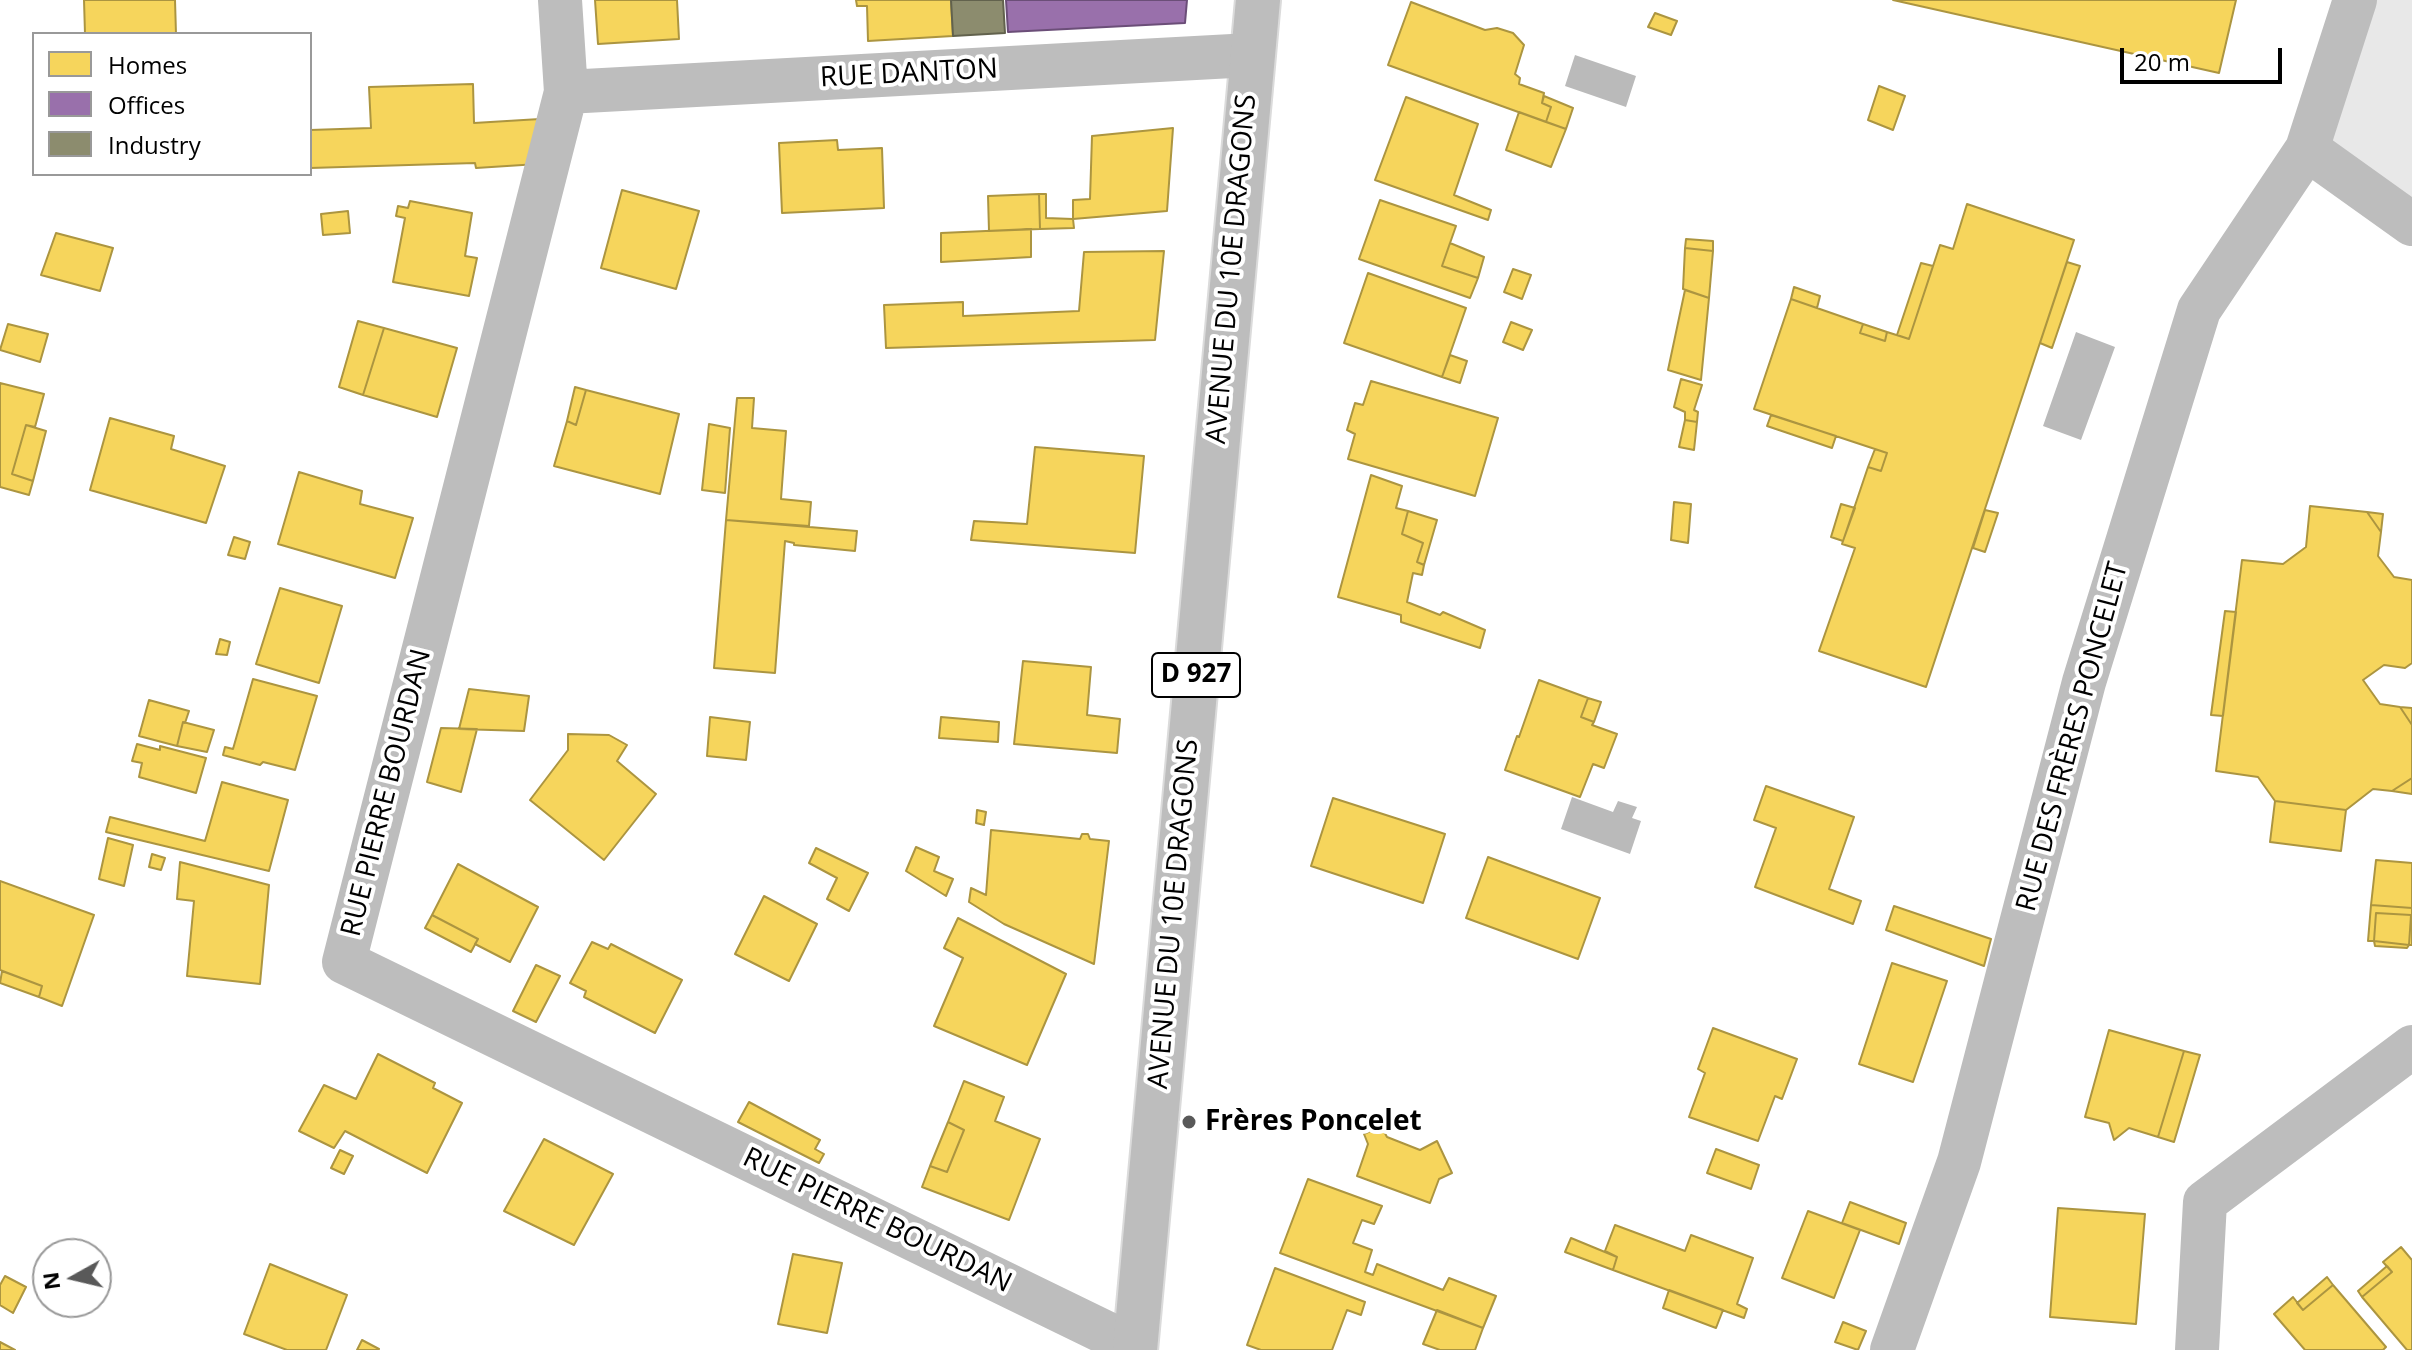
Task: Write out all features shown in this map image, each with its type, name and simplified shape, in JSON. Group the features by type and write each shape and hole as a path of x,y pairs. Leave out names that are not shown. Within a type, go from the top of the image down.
{"street":[{"name":"RUE PIERRE BOURDAN","path":"560,0 566,92 344,962 1135,1348"},
{"name":"AVENUE DU 10E DRAGONS","path":"1135,1348 1258,0"},
{"name":"RUE DES FRÈRES PONCELET","path":"1892,1350 1959,1162 2084,682 2199,310 2307,149 2355,0"},
{"name":"RUE DANTON","path":"566,92 1251,55"},
{"path":"2307,149 2412,224"},
{"path":"2197,1350 2205,1202 2412,1047"}],"shaded area":[{"path":"2355,0 2412,0 2412,224 2307,149"},
{"path":"1575,55 1636,76 1626,107 1565,86"},
{"path":"2076,332 2115,347 2081,440 2043,426"},
{"path":"1572,797 1613,812 1618,801 1637,807 1632,818 1641,821 1630,854 1561,829"}],"building: Homes":[{"path":"84,0 175,0 176,32 85,32"},
{"path":"595,0 677,0 679,39 598,44"},
{"path":"856,0 951,0 953,36 868,41 867,6 857,6"},
{"path":"1893,0 2236,0 2219,73"},
{"path":"1411,2 1485,30 1497,28 1513,33 1524,45 1515,74 1520,78 1519,84 1544,93 1542,103 1551,107 1546,122 1388,65"},
{"path":"1655,13 1677,21 1671,35 1648,27"},
{"path":"473,84 474,123 540,119 538,164 476,168 475,163 312,168 312,130 371,128 369,87"},
{"path":"1879,86 1905,96 1893,130 1868,120"},
{"path":"1544,96 1573,108 1566,129 1546,122 1551,107 1542,103"},
{"path":"1406,97 1478,124 1454,195 1491,210 1488,220 1375,180"},
{"path":"1519,112 1566,129 1551,167 1506,150"},
{"path":"1173,128 1167,211 1073,219 1073,200 1090,199 1092,136"},
{"path":"837,140 838,150 882,148 884,208 782,213 779,143"},
{"path":"622,190 699,211 676,289 601,268"},
{"path":"1039,194 1040,229 989,231 988,196"},
{"path":"1039,194 1046,194 1046,218 1073,219 1074,228 1040,229"},
{"path":"1380,200 1456,226 1442,266 1478,278 1470,298 1359,259"},
{"path":"410,201 472,213 465,256 477,258 469,296 393,282 405,218 396,216 398,206 408,208"},
{"path":"1967,204 2074,240 1926,687 1819,651 1855,548 1842,544 1868,467 1881,471 1887,453 1754,409 1791,299 1863,324 1860,333 1885,341 1887,332 1909,339 1940,245 1953,249"},
{"path":"348,211 350,233 323,235 321,214"},
{"path":"1031,229 1031,257 941,262 941,233"},
{"path":"56,233 113,248 100,291 41,275"},
{"path":"1686,239 1713,241 1713,251 1685,248"},
{"path":"1450,243 1484,257 1478,278 1442,266"},
{"path":"1685,248 1713,251 1709,298 1683,289"},
{"path":"1164,251 1155,340 886,348 884,305 963,302 963,316 1079,311 1084,252"},
{"path":"2067,262 2080,266 2052,348 2040,343"},
{"path":"1921,263 1933,266 1909,339 1897,335"},
{"path":"1513,269 1531,275 1522,299 1504,292"},
{"path":"1368,273 1466,308 1442,377 1344,343"},
{"path":"1794,287 1820,296 1817,308 1791,299"},
{"path":"1685,290 1709,298 1701,380 1668,370"},
{"path":"358,321 384,328 363,395 339,387"},
{"path":"1511,322 1532,330 1523,350 1503,342"},
{"path":"8,324 48,334 40,362 0,350"},
{"path":"1863,324 1887,332 1885,341 1860,333"},
{"path":"384,328 457,348 437,417 363,395"},
{"path":"1450,355 1467,361 1460,383 1442,377"},
{"path":"1681,379 1702,385 1694,410 1698,412 1697,422 1685,420 1685,412 1674,407"},
{"path":"1371,381 1498,418 1475,496 1348,459 1355,434 1347,430 1355,403 1363,405"},
{"path":"0,383 44,394 35,427 26,425 12,474 33,481 29,495 0,487"},
{"path":"575,387 586,390 576,425 567,421"},
{"path":"586,390 679,414 660,494 554,466 567,421 576,425"},
{"path":"737,398 754,398 752,428 786,431 781,499 811,502 809,526 726,520"},
{"path":"1771,415 1836,436 1832,448 1767,426"},
{"path":"110,418 174,436 171,449 225,466 206,523 90,490"},
{"path":"1685,420 1697,422 1694,450 1679,447"},
{"path":"709,424 730,428 725,493 702,490"},
{"path":"26,425 46,431 33,481 12,474"},
{"path":"1035,447 1144,456 1135,553 971,540 974,521 1027,524"},
{"path":"1875,449 1887,453 1881,471 1868,467"},
{"path":"299,472 362,491 360,504 413,518 395,578 278,544"},
{"path":"1371,475 1402,486 1396,508 1408,511 1402,534 1423,543 1417,562 1424,565 1422,575 1413,573 1407,602 1440,615 1443,612 1485,630 1480,648 1401,622 1401,615 1338,597"},
{"path":"1674,502 1691,504 1688,543 1671,540"},
{"path":"1841,504 1855,508 1843,541 1831,537"},
{"path":"2310,506 2367,512 2381,532 2378,556 2394,577 2412,580 2412,663 2405,668 2384,665 2363,680 2380,704 2400,707 2412,725 2412,778 2392,791 2373,789 2346,810 2275,801 2258,777 2216,771 2242,560 2283,564 2306,547"},
{"path":"1985,510 1998,513 1985,552 1973,548"},
{"path":"1408,511 1437,520 1424,565 1417,562 1423,543 1402,534"},
{"path":"2367,512 2383,514 2381,532"},
{"path":"726,520 857,531 855,551 794,545 785,541 775,673 714,668"},
{"path":"234,537 250,542 245,559 228,555"},
{"path":"280,588 342,606 319,683 256,664"},
{"path":"2225,611 2236,612 2223,716 2211,715"},
{"path":"220,639 230,642 227,655 216,654"},
{"path":"1023,661 1091,667 1087,715 1120,719 1117,753 1014,744"},
{"path":"253,679 317,696 295,770 223,755 225,747 233,749"},
{"path":"1539,680 1588,698 1581,717 1594,722 1592,725 1617,734 1604,768 1593,764 1580,797 1505,770"},
{"path":"469,689 529,696 524,731 459,729"},
{"path":"1588,698 1601,702 1594,722 1581,717"},
{"path":"149,700 189,711 177,746 139,736"},
{"path":"2400,707 2412,708 2412,725"},
{"path":"710,717 750,722 746,760 707,756"},
{"path":"941,717 999,722 998,742 939,738"},
{"path":"183,722 214,730 207,752 177,746"},
{"path":"441,728 477,729 461,792 427,782"},
{"path":"568,734 609,735 627,745 617,761 656,794 604,860 530,800 568,750"},
{"path":"137,744 160,750 160,746 206,758 196,793 139,777 142,763 132,761"},
{"path":"2412,778 2412,794 2392,791"},
{"path":"222,782 288,800 269,871 106,832 110,817 205,841"},
{"path":"1766,786 1854,817 1829,889 1861,901 1853,924 1755,887 1776,828 1754,820"},
{"path":"1333,798 1445,834 1423,903 1311,866"},
{"path":"2275,801 2346,810 2341,851 2270,842"},
{"path":"977,810 986,812 984,825 976,823"},
{"path":"991,830 1080,839 1082,834 1088,834 1090,839 1109,841 1094,964 1004,924 969,902 971,888 986,895"},
{"path":"108,838 133,845 124,886 99,879"},
{"path":"916,847 939,857 934,871 953,879 946,896 906,871"},
{"path":"816,848 868,873 849,911 827,899 837,878 809,863"},
{"path":"152,854 165,858 161,870 149,867"},
{"path":"1488,857 1600,898 1578,959 1466,918"},
{"path":"2376,860 2412,863 2412,908 2371,905"},
{"path":"180,862 269,885 260,984 187,976 194,901 177,899"},
{"path":"458,864 538,907 510,962 475,944 478,939 432,915"},
{"path":"0,881 94,915 62,1006 39,997 42,986 0,970"},
{"path":"764,896 817,924 789,981 735,954"},
{"path":"2371,905 2412,908 2412,945 2409,945 2411,915 2376,913 2374,941 2368,941"},
{"path":"1894,906 1991,939 1984,966 1886,930"},
{"path":"2376,913 2411,915 2409,945 2374,941"},
{"path":"432,915 478,939 471,952 425,928"},
{"path":"958,918 1066,974 1027,1065 934,1026 963,958 944,948"},
{"path":"2374,941 2409,945 2407,948 2375,946"},
{"path":"592,942 608,949 611,944 682,980 655,1033 584,997 586,991 570,983"},
{"path":"1892,963 1947,981 1913,1082 1859,1064"},
{"path":"536,965 560,976 536,1022 513,1011"},
{"path":"2,971 42,986 39,997 0,983"},
{"path":"1713,1028 1797,1059 1782,1099 1775,1096 1758,1141 1689,1117 1705,1073 1698,1069"},
{"path":"2109,1030 2184,1051 2158,1137 2129,1128 2114,1140 2109,1123 2085,1117"},
{"path":"2184,1051 2200,1055 2174,1142 2158,1137"},
{"path":"378,1054 435,1083 433,1088 462,1103 427,1173 345,1131 334,1148 299,1131 324,1085 356,1099"},
{"path":"964,1081 1004,1097 995,1121 1040,1139 1009,1220 922,1187 930,1166 947,1172 964,1130 948,1122"},
{"path":"749,1102 820,1140 815,1149 824,1154 819,1163 738,1122"},
{"path":"948,1122 964,1130 947,1172 930,1166"},
{"path":"1381,1126 1387,1137 1420,1150 1437,1141 1452,1173 1439,1179 1430,1203 1357,1176 1368,1144 1364,1134"},
{"path":"544,1139 613,1174 574,1245 504,1211"},
{"path":"1716,1149 1759,1165 1751,1189 1707,1173"},
{"path":"340,1150 353,1156 344,1174 331,1168"},
{"path":"1308,1179 1382,1206 1374,1224 1362,1220 1353,1243 1372,1250 1365,1272 1373,1275 1377,1264 1443,1290 1449,1278 1496,1296 1483,1328 1280,1253"},
{"path":"1850,1202 1906,1223 1899,1244 1842,1223"},
{"path":"2058,1208 2145,1214 2136,1324 2050,1317"},
{"path":"1808,1211 1860,1230 1834,1298 1782,1278"},
{"path":"1615,1225 1685,1251 1691,1235 1753,1258 1737,1304 1747,1309 1744,1318 1613,1270 1617,1257 1605,1251"},
{"path":"1571,1238 1617,1257 1613,1270 1565,1252"},
{"path":"2401,1247 2412,1260 2412,1350 2407,1350 2362,1297 2392,1272 2383,1262"},
{"path":"793,1254 842,1263 827,1333 778,1324"},
{"path":"270,1264 347,1295 326,1350 287,1350 244,1334"},
{"path":"2387,1266 2392,1272 2362,1297 2358,1291"},
{"path":"1275,1268 1365,1302 1361,1315 1347,1310 1332,1350 1261,1350 1247,1345"},
{"path":"5,1276 26,1287 13,1313 0,1305 0,1285"},
{"path":"2327,1277 2333,1285 2303,1310 2297,1303"},
{"path":"2333,1285 2386,1347 2383,1350 2305,1350 2274,1314 2293,1297 2303,1310"},
{"path":"1669,1290 1723,1310 1716,1328 1663,1308"},
{"path":"1437,1310 1483,1328 1475,1350 1440,1350 1423,1344"},
{"path":"1843,1322 1866,1331 1858,1350 1835,1342"},
{"path":"362,1340 379,1349 357,1350"},
{"path":"0,1342 15,1350 0,1350"}],"building: Offices":[{"path":"1006,0 1187,0 1185,23 1008,32"}],"building: Industry":[{"path":"951,0 1003,0 1005,33 953,36"}],"place":[{"name":"Frères Poncelet","path":"1189,1122"}]}
